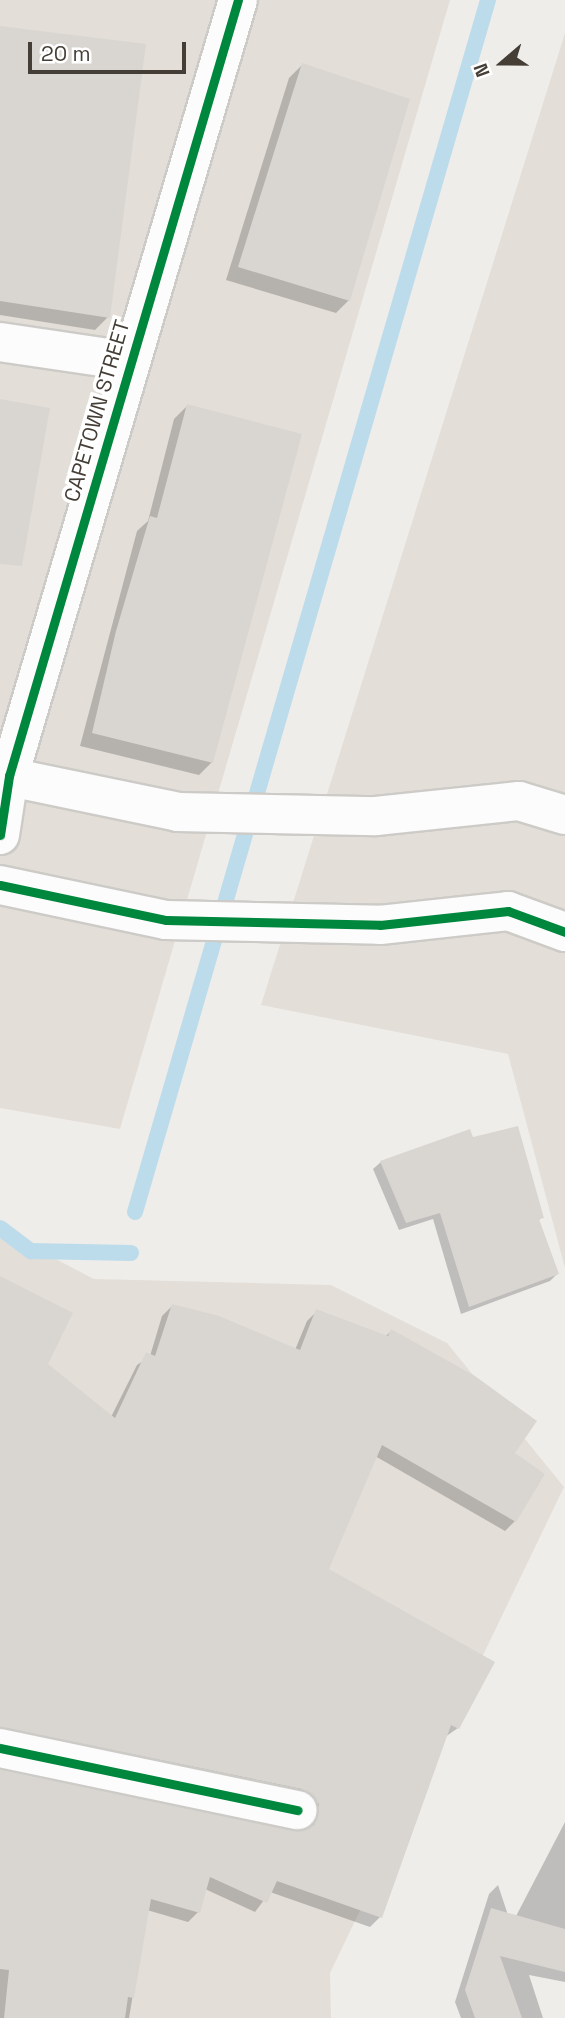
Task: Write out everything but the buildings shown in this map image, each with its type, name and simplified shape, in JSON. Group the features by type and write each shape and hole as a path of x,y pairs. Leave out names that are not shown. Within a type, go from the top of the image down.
{"street":[{"name":"CAPETOWN STREET","path":"0,835 5,776 238,0"},
{"path":"0,342 129,361"},
{"path":"5,776 178,811 376,816 519,801 565,815"},
{"path":"0,885 166,920 380,925 508,911 565,932"},
{"path":"0,1748 298,1810"}],"shaded area":[{"path":"0,0 450,0 120,1129 0,1108"},
{"path":"565,33 565,1268 508,1054 261,1005"},
{"path":"0,1230 94,1279 331,1285 447,1343 564,1487 330,1973 331,2018 0,2018"}],"waterway":[{"path":"135,1212 488,0"},
{"path":"0,1228 31,1251 131,1253"}],"cycle path":[{"path":"0,835 9,776 238,0"},
{"path":"0,885 166,920 380,925 508,911 565,932"},
{"path":"0,1748 298,1810"}]}
